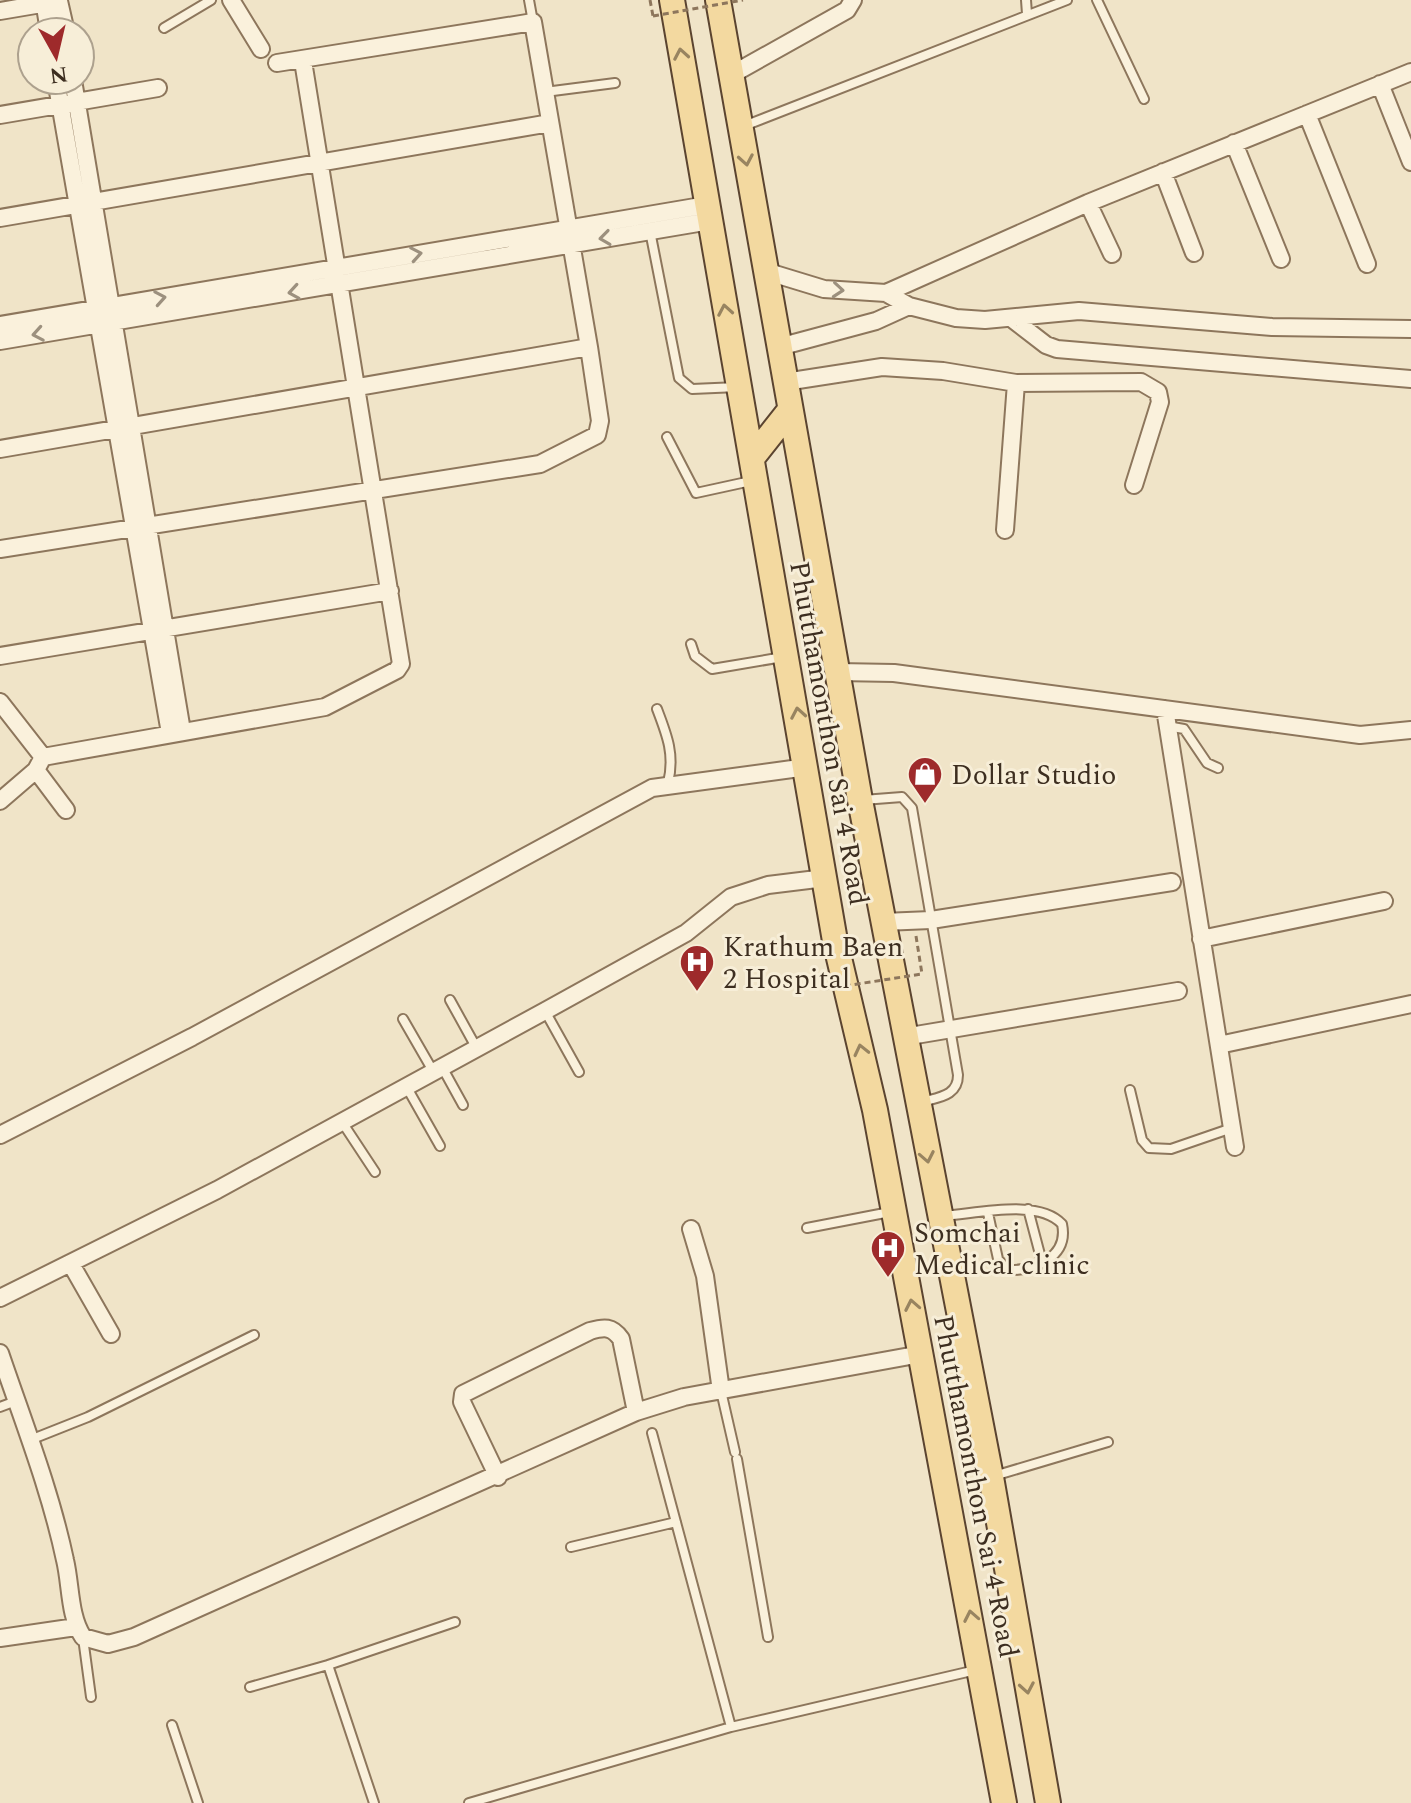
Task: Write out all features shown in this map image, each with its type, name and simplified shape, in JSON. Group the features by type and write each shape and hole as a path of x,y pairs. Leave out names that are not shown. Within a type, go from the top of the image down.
{"main road":[{"name":"Phutthamonthon Sai 4 Road","path":"672,0 825,878 894,1212 1004,1803"},
{"name":"Phutthamonthon Sai 4 Road","path":"718,0 860,800 938,1216 991,1477 1048,1803"},
{"path":"754,469 790,410"}],"street":[{"path":"231,0 261,49"},
{"path":"731,75 847,10 853,0"},
{"path":"0,11 44,2 61,2 63,16"},
{"path":"0,549 540,464 597,435 600,421 589,347 533,22 277,63"},
{"path":"0,801 40,764 176,732 325,707 397,670 402,660 336,277 303,61"},
{"path":"886,293 1088,203 1411,72"},
{"path":"1380,84 1411,162"},
{"path":"0,115 158,88"},
{"path":"65,96 69,104 176,732"},
{"path":"69,104 70,96"},
{"path":"1307,114 1367,264"},
{"path":"0,218 550,123"},
{"path":"1234,143 1281,259"},
{"path":"1163,172 1194,253"},
{"path":"1088,203 1112,254"},
{"path":"570,235 650,231 709,213"},
{"path":"0,325 104,315 709,213"},
{"path":"765,271 824,289 886,293 909,306 956,318 1011,318 1079,311 1272,327 1411,329"},
{"path":"779,347 876,321 909,306"},
{"path":"0,341 104,315"},
{"path":"1011,318 1046,345 1057,349 1411,379"},
{"path":"0,449 589,347"},
{"path":"785,382 882,367 943,371 1016,383 1116,381 1151,386 1158,392 1158,413 1134,485"},
{"path":"1005,530 1016,383"},
{"path":"0,656 390,591"},
{"path":"838,672 894,673 1166,717 1360,735 1411,730"},
{"path":"0,702 66,810"},
{"path":"1166,717 1235,1147"},
{"path":"0,1135 261,1000 582,825 668,783 807,767"},
{"path":"0,1298 71,1264 545,1011 686,933 731,897 768,885 825,878"},
{"path":"883,922 922,920 1172,882"},
{"path":"1201,939 1384,901"},
{"path":"904,1037 1178,991"},
{"path":"1219,1045 1411,1004"},
{"path":"691,1229 705,1276 721,1391"},
{"path":"71,1264 111,1334"},
{"path":"498,1477 462,1402 463,1394 590,1331 605,1327 616,1331 621,1339 636,1412"},
{"path":"0,1353 8,1404 30,1441 65,1560 80,1632"},
{"path":"0,1638 80,1632 108,1644 134,1637 498,1477 636,1412 721,1391 921,1354"}],"lane":[{"path":"164,28 211,0"},
{"path":"529,0 533,22"},
{"path":"1026,0 1027,14"},
{"path":"740,128 1067,0"},
{"path":"1097,0 1144,99"},
{"path":"545,92 615,83"},
{"path":"650,231 679,378 692,389 739,387"},
{"path":"667,437 696,493 754,469"},
{"path":"691,644 695,656 712,669 788,656"},
{"path":"657,709 670,743 672,767 668,783"},
{"path":"1166,717 1184,729 1207,763 1218,768"},
{"path":"860,800 890,795 909,801 922,920 950,1029 958,1085 952,1093 917,1103"},
{"path":"450,1000 476,1047"},
{"path":"545,1011 579,1072"},
{"path":"403,1019 463,1105"},
{"path":"406,1086 440,1146"},
{"path":"1130,1090 1142,1140 1149,1148 1171,1149 1233,1128"},
{"path":"341,1121 375,1172"},
{"path":"938,1216 1028,1209 1054,1216 1062,1224 1064,1241 1060,1250 1042,1262 1014,1270 1001,1267 988,1213"},
{"path":"1028,1209 1042,1262"},
{"path":"807,1228 894,1212"},
{"path":"30,1441 88,1417 254,1335"},
{"path":"721,1391 736,1455 768,1637"},
{"path":"652,1433 731,1727"},
{"path":"991,1477 1108,1442"},
{"path":"571,1547 676,1522"},
{"path":"250,1687 328,1665 455,1622"},
{"path":"80,1632 91,1697"},
{"path":"328,1665 374,1803"},
{"path":"469,1803 731,1727 980,1668"},
{"path":"172,1725 198,1803"}],"path":[{"path":"650,0 653,16 743,0"},
{"path":"825,989 922,974 922,920"}],"place":[{"name":"Dollar Studio","path":"925,805"},
{"name":"Krathum Baen 2 Hospital","path":"697,993"},
{"name":"Somchai Medical clinic","path":"888,1279"}]}
